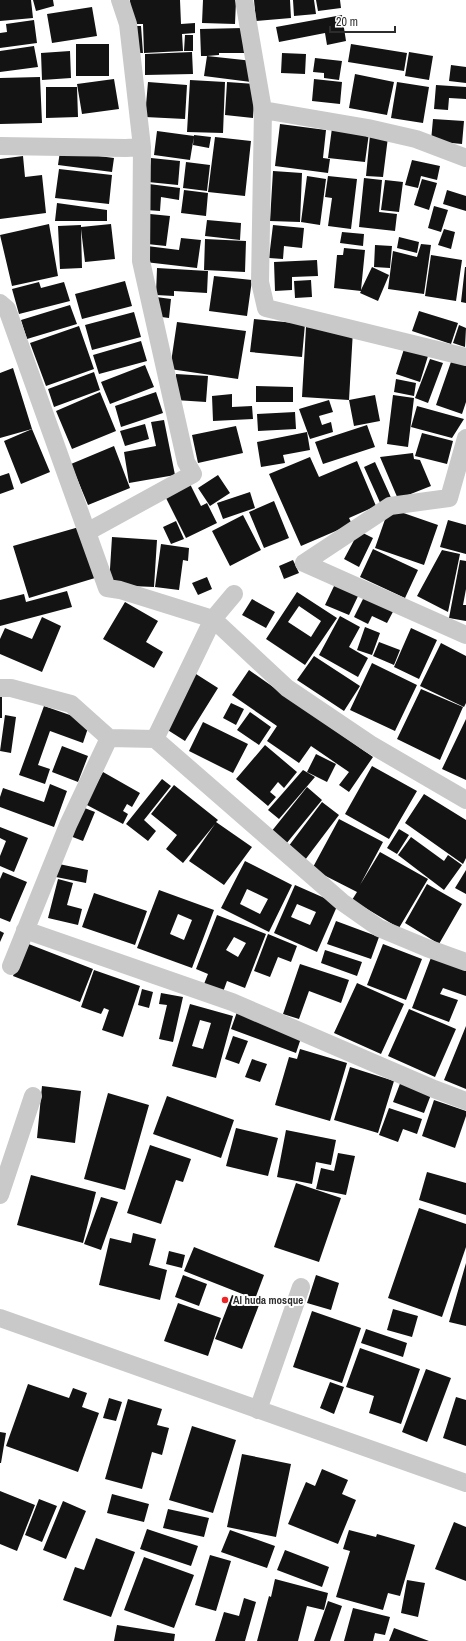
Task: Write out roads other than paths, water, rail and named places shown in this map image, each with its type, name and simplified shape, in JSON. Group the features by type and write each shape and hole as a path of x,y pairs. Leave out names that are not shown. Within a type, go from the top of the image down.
{"street":[{"path":"87,532 193,474 186,462 141,261 142,147 128,24 120,0"},
{"path":"244,0 263,110 260,282 266,308 466,357"},
{"path":"263,110 368,128 416,139 466,158"},
{"path":"0,146 142,147"},
{"path":"0,303 7,309 107,588 120,590 213,619 287,688 370,744 466,800"},
{"path":"466,438 449,498 390,506 304,563 466,635"},
{"path":"155,739 213,619 234,594"},
{"path":"0,688 11,688 71,704 108,738 155,739 342,902 379,928 466,962"},
{"path":"11,966 68,825 108,738"},
{"path":"25,930 232,1002 434,1089 466,1101"},
{"path":"0,1195 33,1096"},
{"path":"258,1410 301,1287"},
{"path":"0,1319 466,1483"}],"place":[{"name":"Al huda mosque","path":"225,1300"}]}
